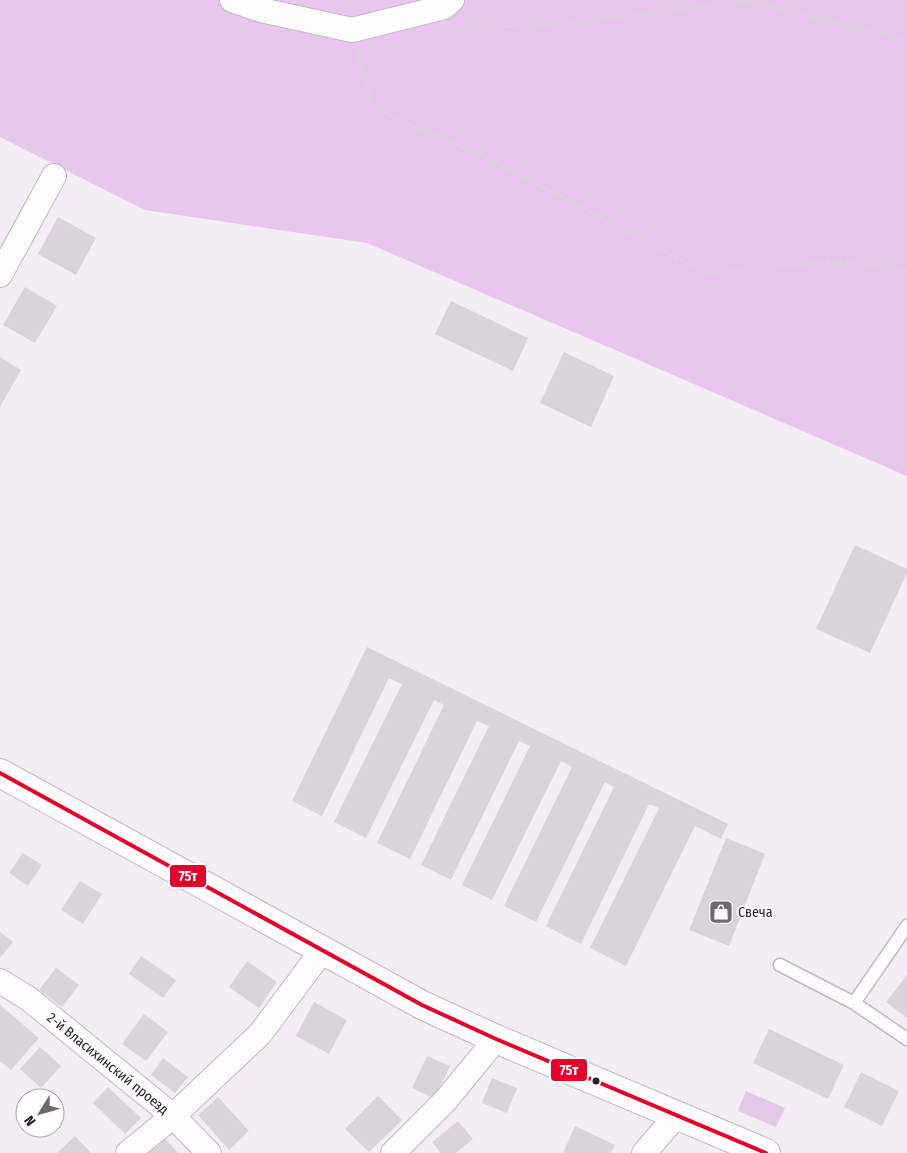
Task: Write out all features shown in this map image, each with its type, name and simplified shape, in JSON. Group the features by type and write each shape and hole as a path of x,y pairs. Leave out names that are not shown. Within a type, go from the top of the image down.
{"street":[{"path":"232,0 261,10 352,30 444,6 452,0"},
{"path":"0,276 54,176"},
{"path":"0,773 422,1005 496,1040 766,1153"},
{"path":"128,1153 174,1116 260,1034 322,951"},
{"name":"2-й Власихинский проезд","path":"0,981 29,1000 174,1116 209,1153"},
{"path":"393,1153 446,1100 496,1040"},
{"path":"644,1153 677,1115"}],"lane":[{"path":"854,1003 907,926"},
{"path":"780,965 854,1003 907,1039"}],"path":[{"path":"441,28 541,26 751,1 907,40"},
{"path":"352,30 371,103 402,122 482,155 706,273 844,261 907,271"}],"shaded area":[{"path":"0,0 907,0 907,476 367,243 145,210 0,137"},
{"path":"746,1091 785,1108 776,1127 738,1111"}],"building":[{"path":"58,217 96,238 76,275 38,254"},
{"path":"25,287 57,306 35,343 3,325"},
{"path":"451,301 528,338 513,371 435,334"},
{"path":"564,352 614,376 591,427 540,403"},
{"path":"0,357 21,370 0,407"},
{"path":"855,545 907,569 907,573 870,653 816,629"},
{"path":"367,647 728,824 721,839 695,826 626,966 590,948 659,808 649,804 581,944 546,926 614,787 605,782 536,922 504,906 572,767 561,761 492,900 462,885 530,746 519,741 451,880 421,865 489,726 477,721 410,859 377,843 444,705 434,700 366,838 334,822 402,684 389,678 322,816 292,801"},
{"path":"726,838 765,854 729,946 689,930"},
{"path":"23,853 42,865 28,886 9,873"},
{"path":"80,881 102,894 83,924 61,910"},
{"path":"0,932 13,942 0,958"},
{"path":"141,956 176,980 163,998 129,974"},
{"path":"247,961 277,982 259,1008 229,987"},
{"path":"56,968 79,985 62,1007 39,990"},
{"path":"907,975 907,1018 886,1002"},
{"path":"314,1002 347,1020 329,1054 296,1036"},
{"path":"0,1005 39,1038 11,1070 0,1061"},
{"path":"144,1014 168,1032 146,1061 122,1044"},
{"path":"769,1029 844,1065 828,1099 753,1063"},
{"path":"40,1047 61,1066 41,1088 20,1069"},
{"path":"427,1056 450,1066 435,1099 412,1088"},
{"path":"163,1058 188,1077 175,1093 151,1075"},
{"path":"861,1072 899,1091 882,1126 844,1107"},
{"path":"492,1078 517,1088 507,1113 482,1103"},
{"path":"108,1087 141,1118 125,1134 93,1103"},
{"path":"378,1096 402,1120 369,1152 345,1129"},
{"path":"218,1097 249,1131 229,1150 198,1115"},
{"path":"458,1121 473,1139 456,1153 441,1153 432,1142"},
{"path":"575,1126 615,1145 611,1153 563,1153"},
{"path":"75,1136 91,1153 57,1153"},
{"path":"164,1137 178,1153 146,1153"}],"transit line":[{"name":"75т","path":"0,773 422,1005 496,1039 766,1153"}],"place":[{"name":"Свеча","path":"721,912"}]}
